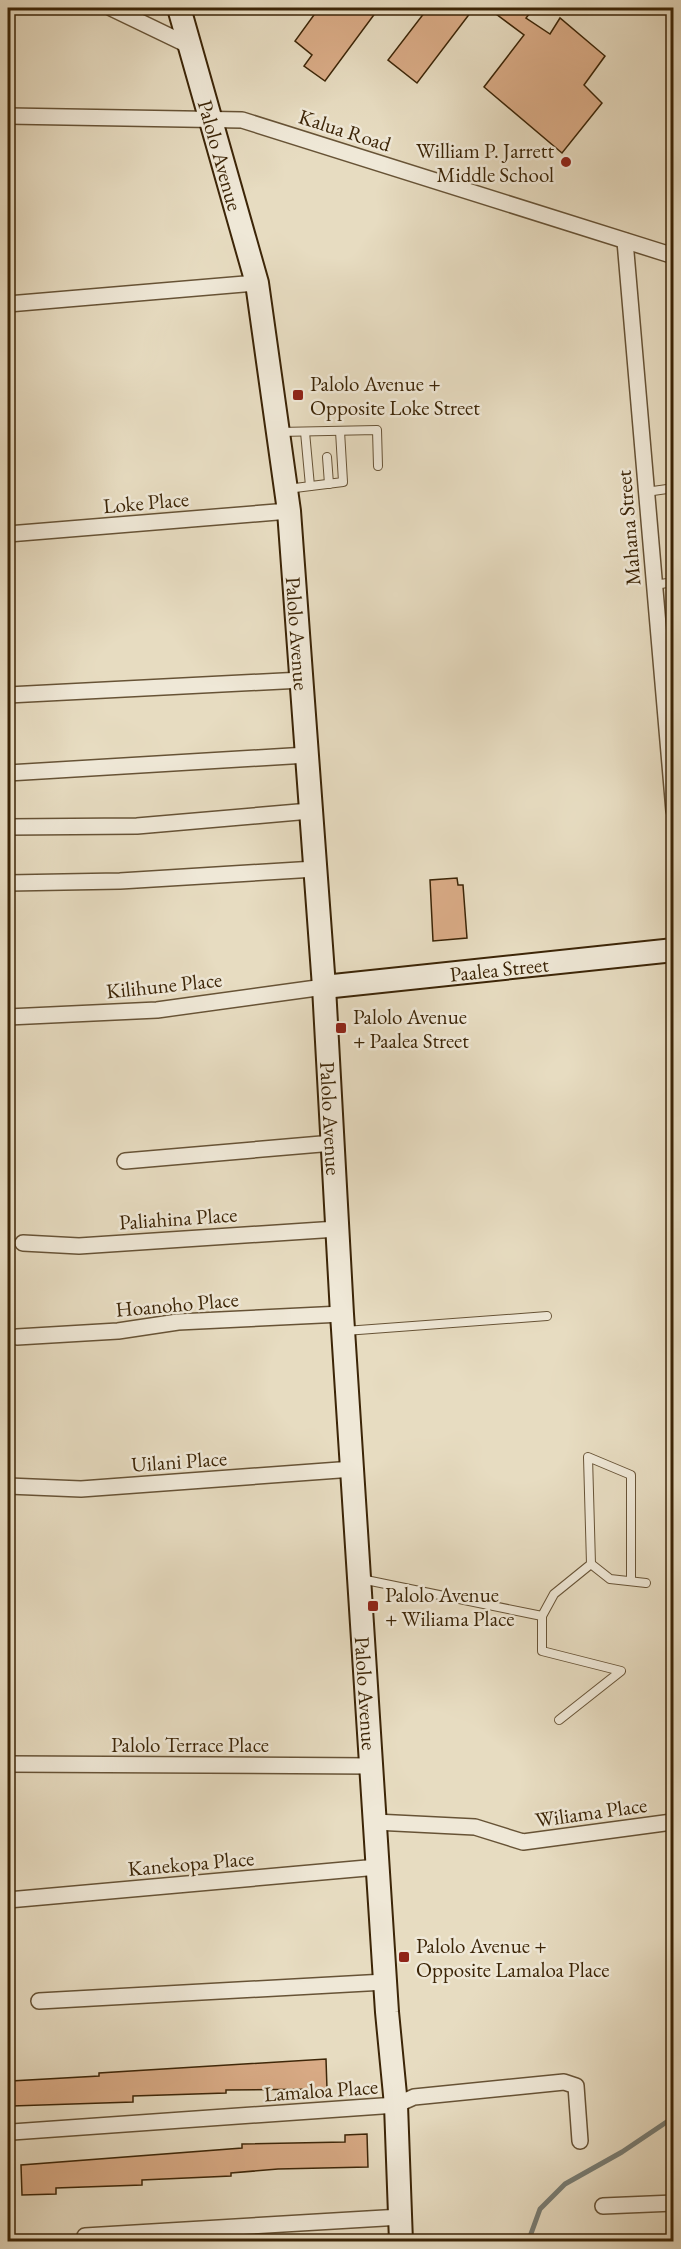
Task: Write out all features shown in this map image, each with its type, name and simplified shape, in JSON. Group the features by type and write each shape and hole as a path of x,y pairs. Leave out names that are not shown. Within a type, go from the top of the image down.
{"street":[{"path":"111,8 190,46"},
{"name":"Palolo Avenue","path":"179,8 256,283 289,511 324,987 342,1323 385,1982 396,2105 401,2241"},
{"name":"Kalua Road","path":"8,116 209,117 242,120 674,256"},
{"name":"Mahana Street","path":"625,241 674,811"},
{"path":"8,304 256,283"},
{"name":"Loke Place","path":"8,534 289,511"},
{"path":"8,695 302,680"},
{"path":"8,773 307,755"},
{"path":"8,827 137,826 310,811"},
{"path":"8,884 120,881 315,869"},
{"name":"Paalea Street","path":"324,987 674,950"},
{"name":"Kilihune Place","path":"8,1017 157,1010 324,987"},
{"path":"125,1161 333,1143"},
{"name":"Paliahina Place","path":"22,1244 80,1246 337,1228"},
{"name":"Hoanoho Place","path":"17,1337 118,1331 178,1322 342,1323"},
{"name":"Uilani Place","path":"8,1486 81,1489 353,1469"},
{"name":"Palolo Terrace Place","path":"8,1764 372,1766"},
{"name":"Wiliama Place","path":"375,1822 475,1827 524,1842 672,1822"},
{"name":"Kanekopa Place","path":"8,1900 378,1867"},
{"path":"39,2001 385,1982"},
{"name":"Lamaloa Place","path":"12,2132 396,2105 414,2097 564,2082 576,2086 580,2141"},
{"path":"603,2206 674,2203"},
{"path":"85,2236 401,2217"}],"lane":[{"path":"278,432 305,432 325,436 340,431 377,430 378,466"},
{"path":"286,489 343,482 340,431"},
{"path":"305,432 310,486"},
{"path":"327,457 329,484"},
{"path":"645,492 674,488"},
{"path":"654,585 674,582"},
{"path":"342,1323 547,1316"},
{"path":"591,1564 588,1457 631,1475 631,1581"},
{"path":"591,1564 610,1579 646,1583"},
{"path":"559,1720 621,1671 542,1651 542,1617 554,1594 591,1564"},
{"path":"360,1579 542,1617"}],"building":[{"path":"319,8 379,8 325,81 304,66 312,55 295,41"},
{"path":"428,8 474,8 417,83 388,60"},
{"path":"488,8 534,8 526,18 550,34 560,18 605,56 584,85 602,103 562,153 484,87 524,35"},
{"path":"457,878 458,885 463,885 467,938 433,941 430,880"},
{"path":"326,2059 327,2089 226,2090 226,2093 133,2096 133,2102 12,2106 11,2081 99,2076 99,2073"},
{"path":"367,2134 368,2167 278,2169 231,2173 231,2176 142,2180 142,2185 56,2188 56,2194 22,2195 21,2165 242,2148 242,2144 345,2142 345,2135"}],"waterway":[{"path":"528,2242 540,2209 565,2184 622,2152 674,2117"}],"place":[{"name":"William P. Jarrett Middle School","path":"566,162"},
{"name":"Palolo Avenue + Opposite Loke Street","path":"298,395"},
{"name":"Palolo Avenue + Paalea Street","path":"341,1028"},
{"name":"Palolo Avenue + Wiliama Place","path":"373,1606"},
{"name":"Palolo Avenue + Opposite Lamaloa Place","path":"404,1957"}]}
